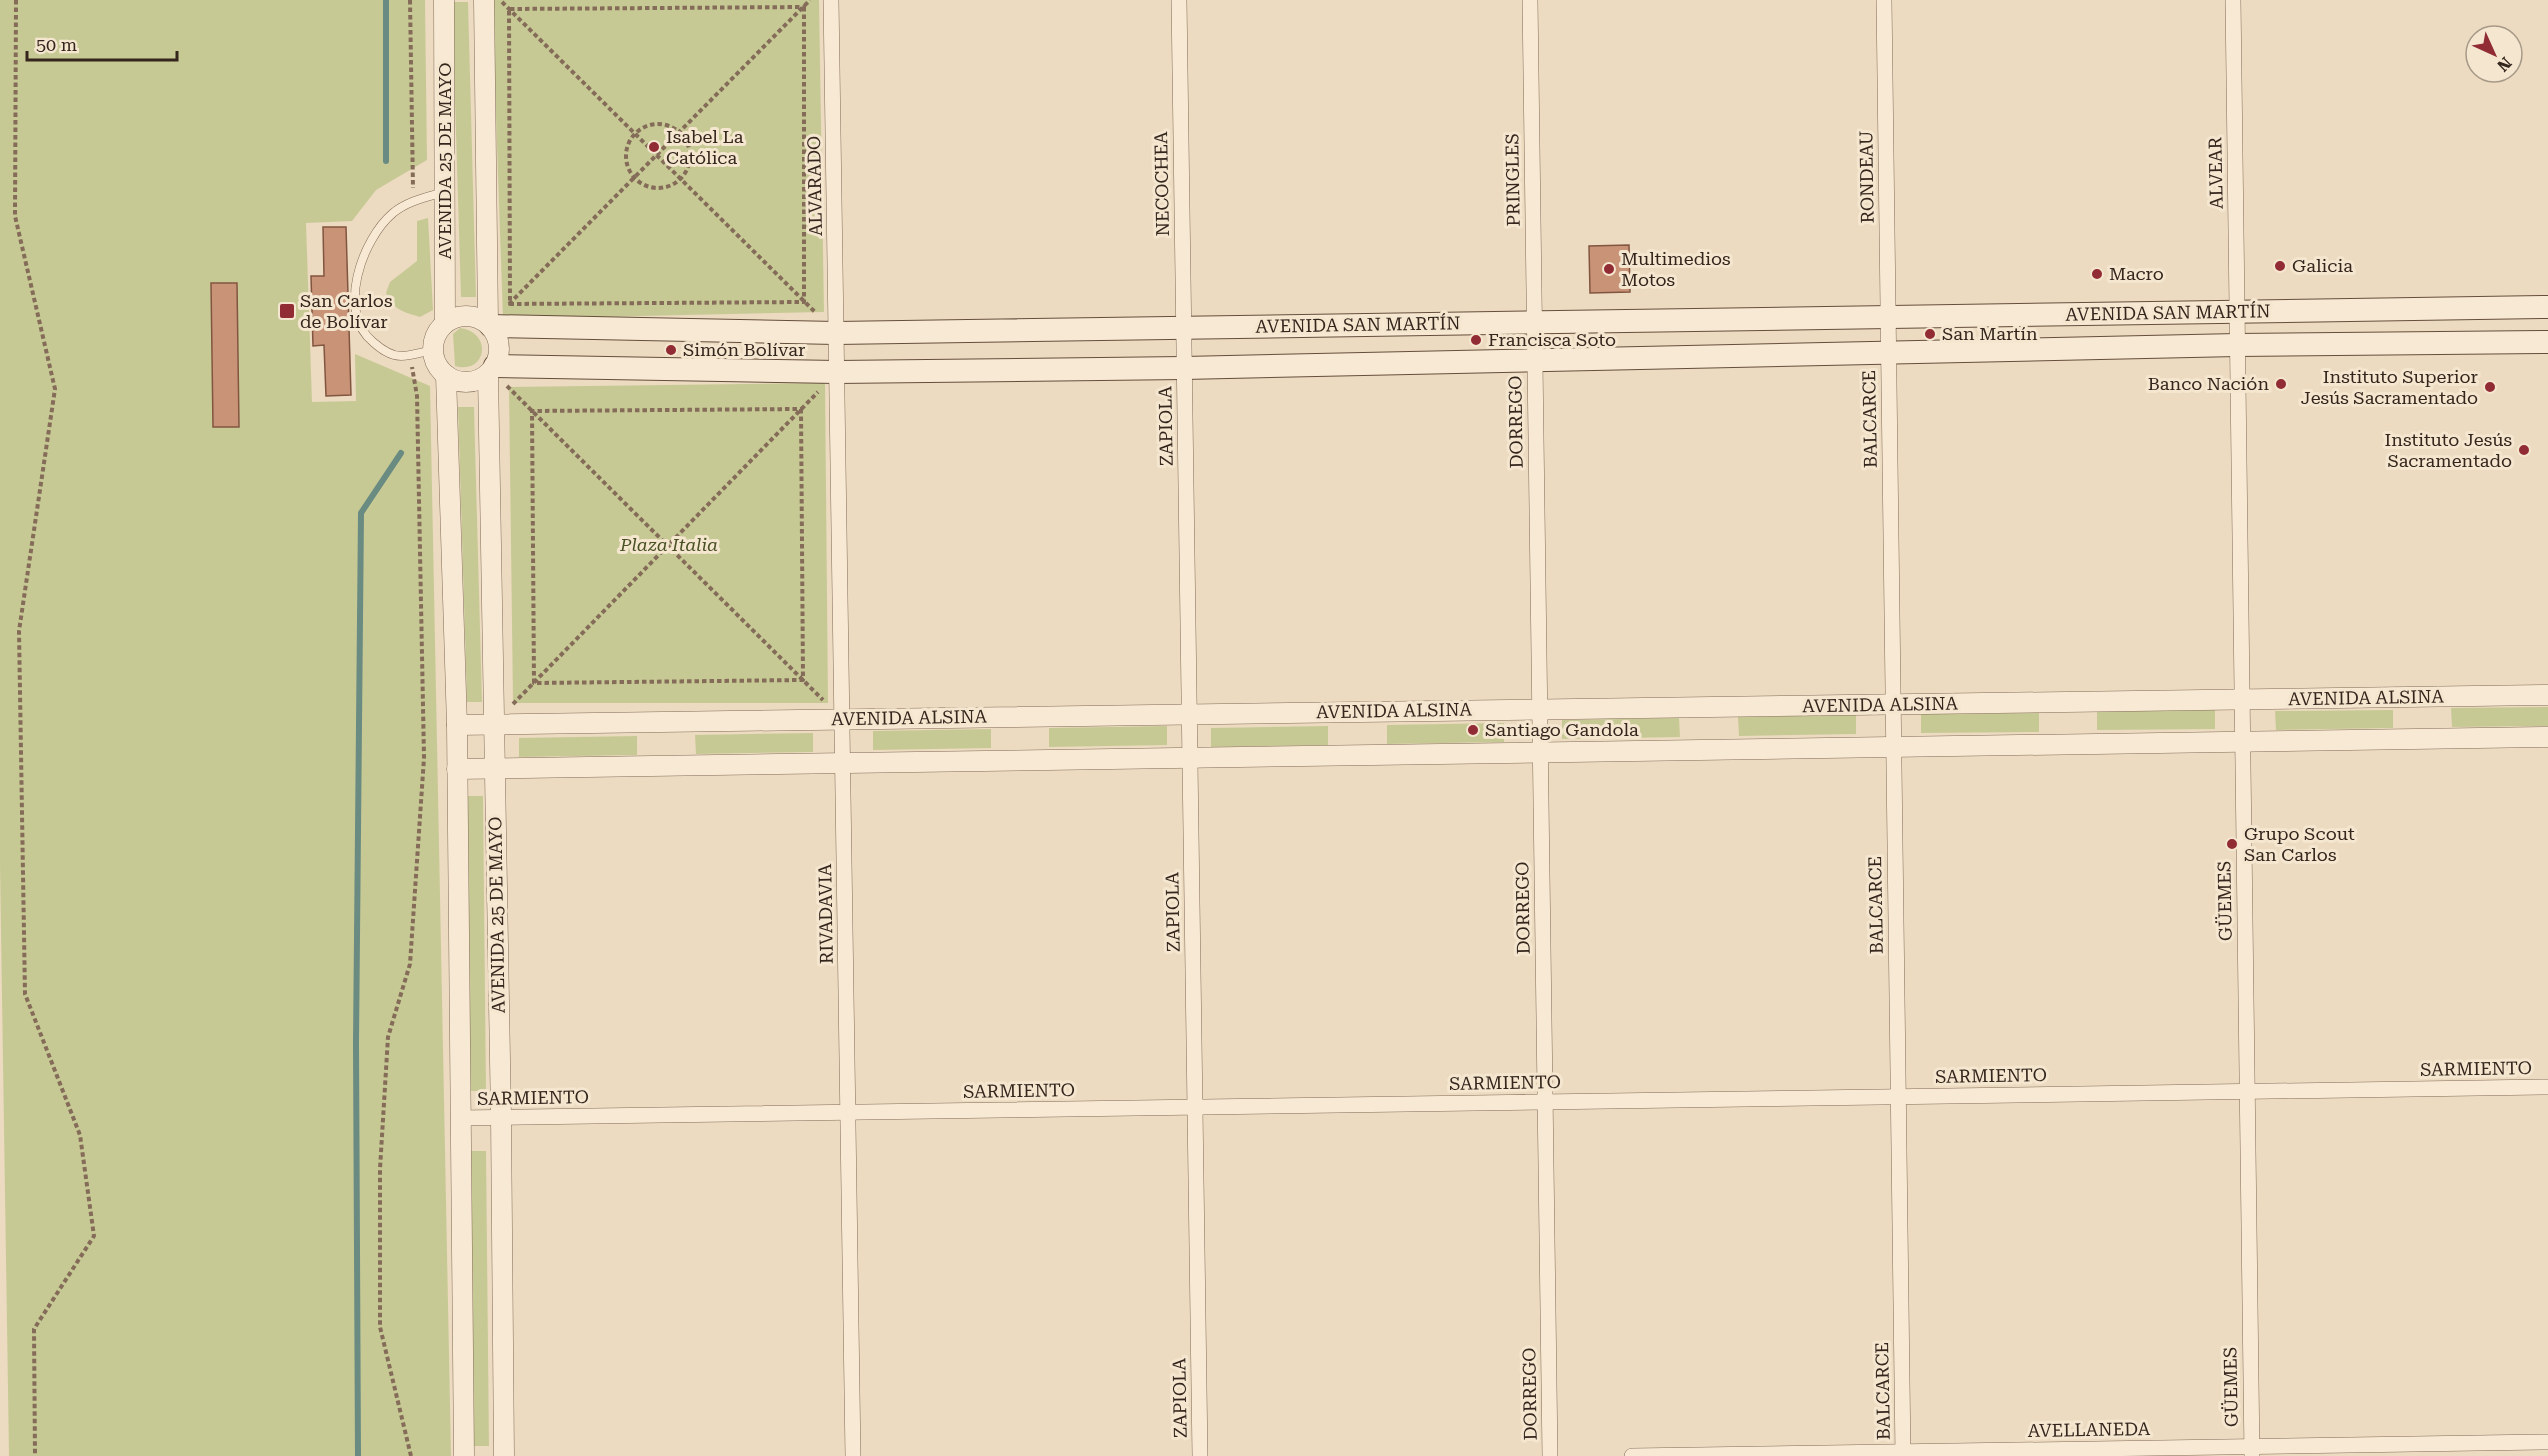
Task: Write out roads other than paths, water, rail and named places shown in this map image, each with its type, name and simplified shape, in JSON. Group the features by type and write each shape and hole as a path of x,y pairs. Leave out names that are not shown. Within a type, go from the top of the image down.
{"main road":[{"name":"AVENIDA SAN MARTÍN","path":"489,324 836,333 2548,307"},
{"name":"AVENIDA SAN MARTÍN","path":"492,370 837,372 1184,368 2237,345 2548,342"}],"street":[{"name":"AVENIDA 25 DE MAYO","path":"444,0 445,323"},
{"path":"484,0 489,324"},
{"name":"ALVARADO","path":"831,0 837,372"},
{"name":"NECOCHEA","path":"1179,0 1184,368"},
{"name":"PRINGLES","path":"1530,0 1535,359"},
{"name":"RONDEAU","path":"1884,0 1888,353"},
{"name":"ALVEAR","path":"2233,0 2237,345"},
{"path":"458,316 474,316 489,324 496,333 500,350 492,370 475,381 460,382 446,375 436,364 433,350 434,340 445,323 458,316"},
{"name":"GÜEMES","path":"2237,345 2252,1451"},
{"name":"BALCARCE","path":"1888,353 1903,1454"},
{"name":"DORREGO","path":"1535,359 1550,1456"},
{"name":"ZAPIOLA","path":"1184,368 1200,1456"},
{"name":"AVENIDA 25 DE MAYO","path":"492,370 493,724 501,1118 504,1456"},
{"name":"RIVADAVIA","path":"837,372 853,1456"},
{"name":"AVENIDA 25 DE MAYO","path":"446,375 457,724 464,1456"},
{"name":"AVENIDA ALSINA","path":"457,724 2548,695"},
{"path":"457,769 2548,737"},
{"name":"SARMIENTO","path":"462,1118 2548,1087"},
{"name":"AVELLANEDA","path":"1632,1456 2252,1451 2548,1442"}],"lane":[{"path":"433,350 400,356 384,351 364,335 357,323 357,280 364,254 379,227 395,211 413,201 446,192"}],"waterway":[{"path":"386,0 386,161"},
{"path":"358,1456 356,1043 361,513 401,453"}],"place":[{"name":"Isabel La Católica","path":"654,147"},
{"name":"Galicia","path":"2280,266"},
{"name":"Multimedios Motos","path":"1609,269"},
{"name":"Macro","path":"2097,274"},
{"name":"San Carlos de Bolívar","path":"287,311"},
{"name":"San Martín","path":"1930,334"},
{"name":"Francisca Soto","path":"1476,340"},
{"name":"Simón Bolívar","path":"671,350"},
{"name":"Banco Nación","path":"2281,384"},
{"name":"Instituto Superior Jesús Sacramentado","path":"2490,387"},
{"name":"Instituto Jesús Sacramentado","path":"2524,450"},
{"name":"Santiago Gandola","path":"1473,730"},
{"name":"Grupo Scout San Carlos","path":"2232,844"}],"park label":[{"name":"Plaza Italia","path":"669,545"}]}
